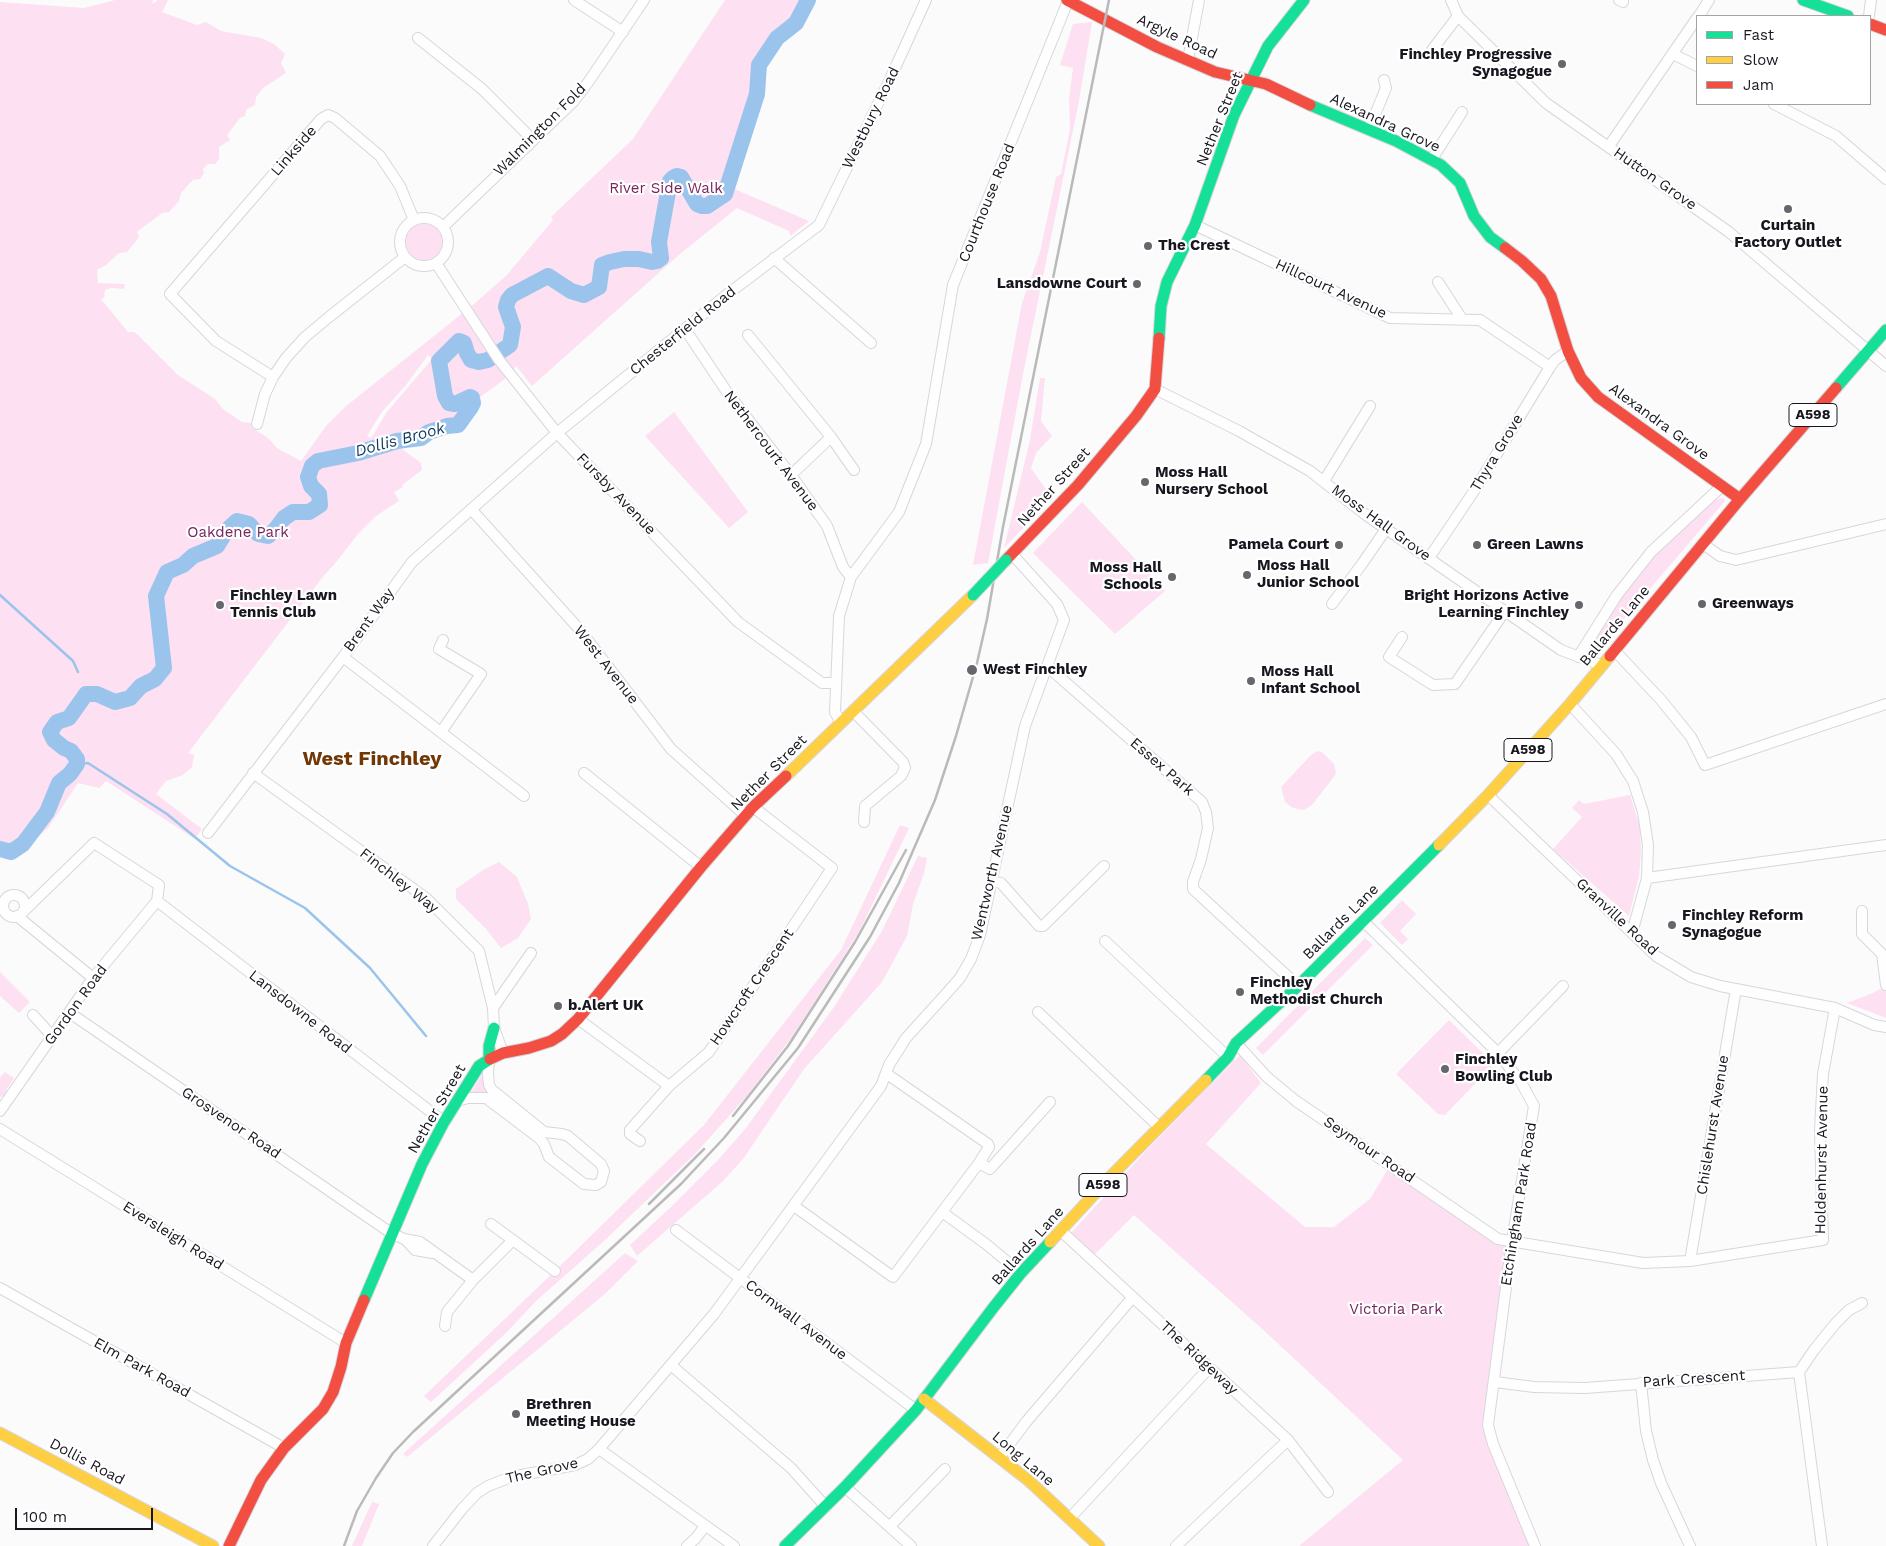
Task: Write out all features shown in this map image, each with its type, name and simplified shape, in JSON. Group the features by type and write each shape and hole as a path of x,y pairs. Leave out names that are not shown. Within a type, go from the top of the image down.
{"street":[{"path":"574,0 623,32"},
{"name":"Walmington Fold","path":"443,227 574,101 644,0"},
{"name":"Westbury Road","path":"810,232 819,225 892,76 926,0"},
{"name":"Argyle Road","path":"1068,0 1157,47 1215,72 1250,82"},
{"name":"Courthouse Road","path":"841,723 835,712 839,616 851,577 899,512 926,444 953,285 1068,0"},
{"path":"1188,60 1198,0"},
{"name":"Nether Street","path":"229,1546 261,1480 284,1448 323,1409 333,1392 346,1343 391,1233 422,1164 444,1122 479,1066 503,1053 530,1048 551,1041 562,1034 578,1019 701,867 749,811 854,712 973,595 1078,485 1136,416 1155,389 1161,306 1167,282 1195,225 1234,115 1250,82 1268,46 1304,0"},
{"name":"Hutton Grove","path":"1452,0 1458,16 1546,104 1609,146 1729,232 1886,366"},
{"path":"1699,15 1710,0"},
{"path":"1803,0 1845,15"},
{"path":"1869,15 1871,0"},
{"path":"1432,50 1458,16"},
{"path":"1609,146 1696,20"},
{"path":"1871,24 1886,30"},
{"path":"418,38 482,89 533,140"},
{"path":"1673,54 1696,66"},
{"path":"1369,128 1386,88 1384,80"},
{"name":"Alexandra Grove","path":"1250,82 1266,84 1320,109 1369,128 1432,159 1452,174 1460,183 1474,216 1490,237 1522,261 1541,279 1551,296 1568,351 1582,378 1598,397 1740,499"},
{"path":"1776,105 1836,136 1886,179"},
{"path":"1432,159 1462,112"},
{"name":"Linkside","path":"273,376 216,341 166,294 321,119 328,115 335,118 380,156 400,186 414,220"},
{"path":"430,219 443,227 448,246 442,259 436,263 423,266 416,265 405,257 400,243 401,236 408,224 414,220 430,219"},
{"name":"Hillcourt Avenue","path":"1195,225 1390,318 1480,320 1550,367"},
{"name":"Chesterfield Road","path":"557,433 774,258 810,232"},
{"path":"257,424 265,394 273,376 286,358 305,337 405,257"},
{"path":"774,258 871,343"},
{"name":"Fursby Avenue","path":"436,263 499,360 557,433 738,622 822,683 836,683"},
{"path":"1438,282 1462,319"},
{"name":"Nethercourt Avenue","path":"685,329 727,392 791,475 826,526 843,567 851,577"},
{"name":"Ballards Lane","path":"785,1546 826,1507 916,1410 1021,1273 1228,1057 1236,1043 1298,986 1488,795 1570,704 1740,499 1869,352 1886,330"},
{"path":"748,335 831,437 854,470"},
{"name":"Thyra Grove","path":"1429,558 1476,488 1550,367 1555,360 1568,351"},
{"name":"Moss Hall Grove","path":"1155,389 1238,431 1310,472 1386,529 1562,650 1601,665"},
{"path":"1324,481 1370,406"},
{"name":"Brent Way","path":"208,833 343,657 412,562 557,433"},
{"path":"791,475 831,437"},
{"path":"1578,657 1617,595 1651,552 1722,486"},
{"name":"West Avenue","path":"471,509 580,630 671,749 749,811"},
{"path":"1703,544 1720,556 1736,560 1886,524"},
{"path":"1332,604 1386,529"},
{"path":"1009,557 1057,604 1064,620 1048,667"},
{"path":"1402,637 1389,657 1433,685 1455,684 1504,611"},
{"path":"441,732 481,674 439,649 444,640"},
{"path":"1614,650 1661,700 1691,737 1705,765 1886,704"},
{"path":"343,657 524,796"},
{"name":"Wentworth Avenue","path":"672,1366 714,1314 881,1086 889,1066 906,1038 946,996 960,978 971,959 980,935 1025,726 1048,667"},
{"name":"Essex Park","path":"1048,667 1202,802 1206,812 1208,828 1201,859 1193,882 1193,889 1298,986"},
{"path":"1570,704 1616,754 1633,781 1643,812 1648,845 1647,878 1632,933"},
{"path":"854,712 903,762 905,768 901,776 865,806 864,822"},
{"path":"584,772 701,867"},
{"name":"Finchley Way","path":"253,774 426,898 479,951 493,1008 494,1028 503,1053"},
{"name":"Granville Road","path":"1488,795 1656,956 1691,977 1736,989 1836,1008 1874,1025 1886,1027"},
{"name":"Howcroft Crescent","path":"669,1086 709,1052 832,868 749,811"},
{"path":"93,978 21,913 94,843 159,885 157,901"},
{"path":"1647,878 1883,846"},
{"path":"992,881 1001,883 1038,926 1042,926 1104,866"},
{"name":"Gordon Road","path":"0,1111 93,978 157,901"},
{"name":"Lansdowne Road","path":"157,901 444,1122"},
{"path":"1862,911 1862,934 1882,954 1886,984"},
{"name":"Etchingham Park Road","path":"1363,920 1498,1053 1521,1082 1534,1106 1512,1240 1488,1425 1493,1444 1535,1546"},
{"path":"1106,941 1228,1057"},
{"path":"493,1008 531,953"},
{"path":"1498,1053 1563,986"},
{"name":"Chislehurst Avenue","path":"1690,1261 1736,989"},
{"name":"Holdenhurst Avenue","path":"1512,1240 1643,1263 1690,1261 1823,1240 1820,1130 1823,1074 1836,1008"},
{"path":"1038,1012 1159,1127"},
{"name":"Grosvenor Road","path":"70,1013 391,1233 420,1242 472,1280"},
{"path":"33,1016 53,1037"},
{"path":"578,1019 669,1086 630,1130 630,1134 640,1142"},
{"path":"457,1101 468,1098 486,1098 539,1138 544,1144 549,1157 584,1184 596,1185 601,1182 604,1170 601,1164 568,1136 544,1132 489,1086 489,1046 494,1028"},
{"name":"Seymour Road","path":"1236,1043 1267,1077 1296,1101 1498,1238 1512,1240"},
{"path":"794,1206 893,1277 979,1163 989,1147 988,1144 887,1074"},
{"path":"979,1163 990,1169 1050,1102"},
{"name":"Eversleigh Road","path":"0,1129 346,1343"},
{"path":"942,1212 986,1244 1021,1273"},
{"path":"491,1224 555,1271"},
{"name":"Cornwall Avenue","path":"676,1230 916,1410"},
{"name":"The Ridgeway","path":"1061,1231 1288,1440 1328,1492"},
{"path":"445,1326 447,1312 472,1280 513,1240"},
{"name":"Elm Park Road","path":"0,1288 284,1448"},
{"path":"1000,1457 1026,1422 1133,1297"},
{"path":"1822,1546 1800,1372 1814,1350 1835,1324 1849,1310 1862,1303"},
{"path":"672,1366 791,1468 826,1507"},
{"name":"The Grove","path":"433,1546 462,1509 477,1493 488,1486 511,1477 575,1465 588,1459 672,1366"},
{"path":"1070,1518 1209,1368"},
{"name":"Park Crescent","path":"1495,1382 1534,1387 1585,1388 1800,1372"},
{"path":"1641,1383 1646,1431 1653,1460 1661,1483 1690,1546"},
{"name":"Long Lane","path":"924,1399 1000,1457 1099,1546"},
{"name":"Dollis Road","path":"0,1433 210,1545"},
{"path":"1176,1546 1288,1440"},
{"path":"599,1449 734,1546"},
{"path":"890,1526 945,1469"},
{"path":"845,1487 912,1546"},
{"path":"686,1546 696,1538 705,1526"}],"green space":[{"path":"115,0 153,0 152,4 158,0 168,0 162,12 197,25 206,22 221,31 261,38 274,44 285,54 281,63 286,73 263,88 256,97 255,105 246,110 245,116 240,118 227,135 230,140 219,147 219,159 215,164 208,164 203,169 204,173 200,179 193,180 189,184 181,193 179,201 169,212 162,213 137,232 139,237 127,252 119,253 106,265 97,270 98,283 125,284 124,289 111,288 105,290 104,298 101,299 128,332 134,332 139,336 178,375 215,399 223,409 242,422 251,423 251,427 268,438 277,448 301,461 326,426 345,407 474,304 506,276 553,220 551,217 633,139 725,0 814,0 799,27 786,34 763,67 760,99 750,123 732,188 809,221 790,236 789,231 737,208 680,254 532,386 516,366 512,371 498,367 506,378 475,401 475,407 469,413 463,426 449,427 432,435 430,433 422,440 403,442 400,445 401,448 421,463 422,470 402,485 403,487 394,492 399,501 376,516 358,534 322,578 188,753 194,755 192,767 183,775 166,781 156,794 202,829 195,839 106,781 99,788 78,783 48,828 15,858 0,853 0,2 84,8","holes":["428,355 432,359 387,412 371,438 367,436 381,413 406,385"]},
{"path":"1092,22 1079,101 1023,374 988,563 973,565 1022,303 1040,252 1056,177 1061,174 1070,129 1069,100 1073,68 1060,65 1073,24"},
{"path":"424,224 437,229 442,242 437,255 424,260 411,255 406,242 411,229"},
{"path":"1040,378 1045,378 1041,421 1052,436 1036,453 1031,468 1052,498 1004,548 1030,440"},
{"path":"674,412 748,512 729,528 645,436"},
{"path":"1723,498 1725,501 1595,653 1589,652 1602,625 1632,580 1660,550 1714,500"},
{"path":"1082,502 1165,591 1115,634 1033,553"},
{"path":"1317,751 1322,752 1334,764 1336,774 1312,805 1304,810 1293,808 1285,802 1281,787"},
{"path":"1630,795 1640,827 1641,853 1639,876 1629,916 1553,849 1582,817 1572,808 1579,800 1584,804"},
{"path":"900,825 909,828 859,932 792,1037 747,1096 695,1154 605,1240 536,1301 507,1332 431,1402 424,1396 704,1125 841,950"},
{"path":"918,856 927,858 913,904 907,936 882,982 804,1069 743,1159 722,1182 637,1256 630,1245 718,1160 746,1128 834,1007 882,931"},
{"path":"499,862 517,877 528,904 531,919 518,938 501,948 486,929 456,899 456,889 483,870"},
{"path":"1402,900 1416,914 1400,931 1408,939 1402,945 1380,923"},
{"path":"1365,938 1373,945 1263,1055 1256,1048"},
{"path":"0,972 30,1002 19,1013 0,996"},
{"path":"1880,989 1886,991 1886,1018 1847,1003 1873,993"},
{"name":"Finchley Bowling Club","path":"1449,1020 1494,1064 1445,1115 1438,1114 1396,1074"},
{"name":"Victoria Park","path":"1240,1055 1261,1083 1206,1144 1305,1227 1334,1227 1370,1199 1391,1164 1499,1239 1511,1241 1495,1380 1493,1444 1535,1546 1299,1546 1403,1460 1259,1326 1134,1215 1095,1254 1092,1254 1070,1234 1145,1152"},
{"path":"5,1072 14,1078 6,1090 10,1093 7,1097 2,1096 0,1098 0,1077"},
{"path":"483,1074 489,1095 471,1093"},
{"path":"625,1253 638,1261 606,1293 407,1457 403,1454"},
{"path":"372,1502 379,1504 362,1546 352,1546"}],"waterway":[{"name":"Dollis Brook","path":"0,849 11,852 23,844 47,812 59,783 70,774 77,764 77,759 71,751 54,740 50,732 57,722 69,718 86,694 97,694 115,702 130,698 141,686 155,679 164,668 156,596 167,572 183,565 193,556 217,546 227,530 237,521 249,524 258,534 268,536 284,518 293,512 309,512 320,505 319,494 311,486 308,477 312,466 318,461 358,453 397,441 421,438 429,432 447,426 458,425 471,407 473,403 472,398 470,397 455,404 449,403 445,396 439,361 459,341 464,343 471,360 479,362 488,360 510,345 513,327 506,307 508,300 512,295 548,276 571,291 584,295 599,287 602,265 624,259 639,259 652,262 661,258 659,242 670,181 673,178 681,177 697,204 702,206 707,206 725,194 757,94 759,65 777,38 796,23 808,0"},
{"path":"0,595 73,661 78,672"},
{"path":"77,764 88,763 167,814 230,866 305,908 370,968 426,1036"}],"railway":[{"path":"344,1546 357,1511 393,1453 413,1432 681,1184 724,1138 798,1048 870,937 899,883 935,800 977,663 1109,0"},
{"path":"733,1116 788,1046 855,942 906,850"},
{"path":"649,1204 704,1149"}],"traffic: fast":[{"path":"1159,338 1161,306 1167,282 1195,225 1234,115 1268,46 1304,0"},
{"path":"1803,0 1845,15"},
{"path":"1310,105 1396,141 1441,165 1460,183 1474,216 1490,237 1505,248"},
{"path":"1836,388 1886,330"},
{"path":"973,595 1006,560"},
{"path":"1206,1080 1228,1057 1236,1043 1298,986 1439,845"},
{"path":"489,1059 489,1046 494,1028"},
{"path":"364,1300 422,1164 444,1122 479,1066 490,1059"},
{"path":"785,1546 845,1487 916,1410 993,1308 1021,1273 1050,1242"}],"traffic: slow":[{"path":"786,776 973,595"},
{"path":"1439,845 1488,795 1570,704 1610,656"},
{"path":"1050,1242 1111,1176 1206,1080"},
{"path":"924,1399 1028,1480 1099,1546"},
{"path":"0,1433 213,1546"}],"traffic: jam":[{"path":"1067,0 1157,47 1215,72 1266,84 1310,105"},
{"path":"1871,24 1886,30"},
{"path":"1505,248 1541,279 1551,296 1568,351 1581,378 1598,397 1740,499"},
{"path":"1006,560 1078,485 1136,416 1155,389 1159,338"},
{"path":"1610,656 1740,499 1836,388"},
{"path":"490,1059 503,1053 551,1041 562,1034 578,1019 701,867 753,807 786,776"},
{"path":"229,1546 261,1480 284,1448 323,1409 333,1392 346,1343 364,1300"}],"place":[{"name":"Finchley Progressive Synagogue","path":"1562,64"},
{"name":"Curtain Factory Outlet","path":"1788,209"},
{"name":"The Crest","path":"1148,246"},
{"name":"Lansdowne Court","path":"1137,284"},
{"name":"Moss Hall Nursery School","path":"1145,482"},
{"name":"Pamela Court","path":"1339,545"},
{"name":"Green Lawns","path":"1477,545"},
{"name":"Moss Hall Junior School","path":"1247,575"},
{"name":"Moss Hall Schools","path":"1172,577"},
{"name":"Greenways","path":"1702,604"},
{"name":"Finchley Lawn Tennis Club","path":"220,605"},
{"name":"Bright Horizons Active Learning Finchley","path":"1579,605"},
{"name":"West Finchley","path":"972,670"},
{"name":"Moss Hall Infant School","path":"1251,681"},
{"name":"Finchley Reform Synagogue","path":"1672,925"},
{"name":"Finchley Methodist Church","path":"1240,992"},
{"name":"b.Alert UK","path":"558,1006"},
{"name":"Finchley Bowling Club","path":"1445,1069"},
{"name":"Brethren Meeting House","path":"516,1414"}],"district":[{"name":"West Finchley","path":"372,759"}],"park label":[{"name":"River Side Walk","path":"666,189"},
{"name":"Oakdene Park","path":"238,533"}]}
